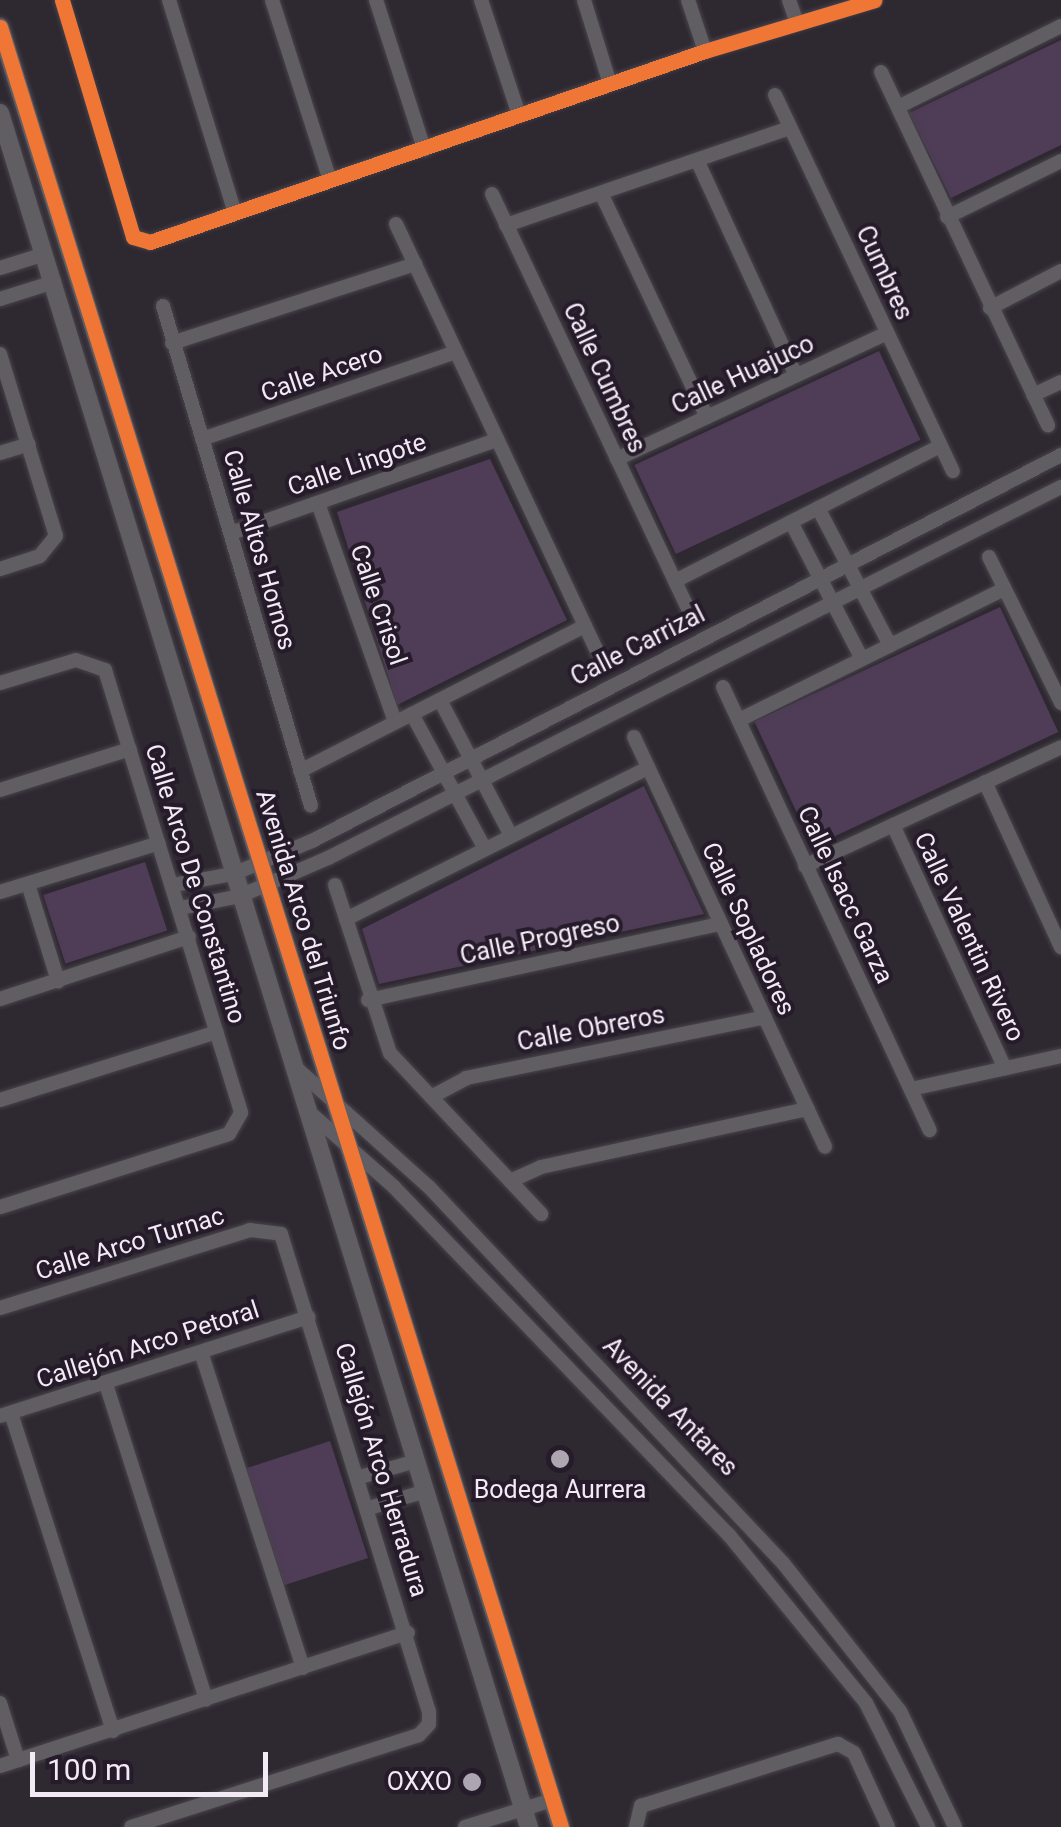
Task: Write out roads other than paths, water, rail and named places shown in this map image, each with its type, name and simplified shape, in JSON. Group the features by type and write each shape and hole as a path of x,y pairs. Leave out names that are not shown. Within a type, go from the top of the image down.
{"street":[{"path":"62,0 133,238 159,240 705,51 876,0"},
{"path":"169,0 235,213"},
{"path":"272,0 330,181"},
{"path":"376,0 424,150"},
{"path":"480,0 518,115"},
{"path":"584,0 610,84"},
{"path":"688,0 705,51"},
{"path":"789,0 797,23"},
{"path":"898,107 1061,26"},
{"name":"Avenida Arco del Triunfo","path":"0,27 344,1141 561,1827"},
{"path":"881,72 1048,425"},
{"name":"Cumbres","path":"775,95 952,471"},
{"name":"Avenida Arco del Triunfo","path":"0,114 526,1818"},
{"path":"506,225 790,128"},
{"path":"697,160 796,376"},
{"path":"947,217 1061,160"},
{"path":"601,192 707,417"},
{"name":"Calle Cumbres","path":"492,194 689,610"},
{"path":"396,224 602,662"},
{"path":"0,268 45,254"},
{"path":"172,343 414,264"},
{"path":"990,308 1061,271"},
{"path":"0,299 54,282"},
{"name":"Calle Altos Hornos","path":"162,306 311,806"},
{"name":"Calle Huajuco","path":"617,458 887,333"},
{"name":"Calle Acero","path":"202,439 456,352"},
{"path":"0,354 55,527 48,550 0,569"},
{"path":"1034,396 1061,382"},
{"name":"Calle Lingote","path":"231,534 498,440"},
{"path":"0,453 29,444"},
{"path":"675,581 940,446"},
{"name":"Calle Carrizal","path":"174,885 233,874 260,864 1061,455"},
{"name":"Calle Carrizal","path":"180,908 240,896 267,884 482,780 1061,486"},
{"name":"Calle Crisol","path":"318,503 396,722"},
{"path":"818,508 890,645"},
{"path":"791,522 862,659"},
{"path":"989,556 1061,703"},
{"path":"738,720 1004,589"},
{"path":"300,771 584,626"},
{"name":"Calle Arco De Constantino","path":"0,683 76,660 97,662 174,885 240,1124 230,1134 0,1207"},
{"name":"Calle Isacc Garza","path":"724,687 930,1130"},
{"path":"440,700 511,836"},
{"path":"412,714 485,850"},
{"name":"Calle Sopladores","path":"634,736 826,1147"},
{"path":"806,866 1061,747"},
{"path":"0,790 130,749"},
{"path":"346,918 648,768"},
{"path":"984,782 1061,947"},
{"name":"Calle Valentin Rivero","path":"893,825 1005,1068"},
{"path":"0,892 160,843"},
{"path":"28,884 58,980"},
{"path":"335,885 368,1000 390,1053 540,1214"},
{"name":"Calle Progreso","path":"368,1000 721,924"},
{"path":"0,999 189,937"},
{"name":"Calle Obreros","path":"431,1097 466,1078 765,1017"},
{"path":"0,1100 216,1032"},
{"path":"910,1089 1061,1056"},
{"name":"Avenida Antares","path":"293,1065 429,1187 783,1563 900,1711 955,1827"},
{"name":"Avenida Antares","path":"307,1109 344,1141 740,1548 866,1703 928,1827"},
{"path":"510,1181 541,1167 808,1109"},
{"name":"Calle Arco Turnac","path":"0,1308 274,1228"},
{"name":"Callejón Arco Herradura","path":"132,1827 426,1730 429,1712 408,1633 286,1242 274,1228"},
{"name":"Callejón Arco Petoral","path":"5,1415 309,1316"},
{"path":"201,1352 303,1668"},
{"path":"106,1384 206,1700"},
{"path":"5,1415 113,1731"},
{"path":"360,1478 416,1461"},
{"path":"369,1508 426,1491"},
{"path":"0,1766 408,1633"},
{"path":"0,1703 18,1760"},
{"path":"636,1827 636,1811 845,1745 888,1827"},
{"path":"464,1827 526,1818 552,1800"}],"place":[{"name":"Bodega Aurrera","path":"560,1459"},
{"name":"OXXO","path":"472,1782"}]}
